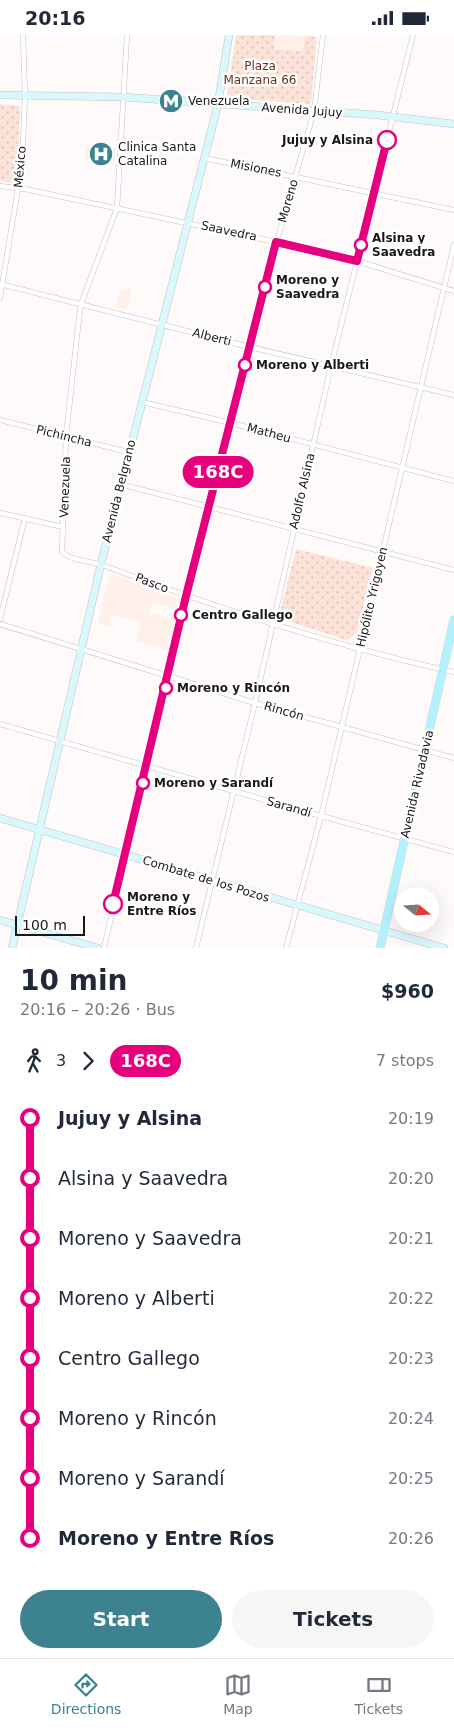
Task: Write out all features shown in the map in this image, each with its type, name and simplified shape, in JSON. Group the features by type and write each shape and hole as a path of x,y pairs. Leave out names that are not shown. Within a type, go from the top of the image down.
{"main road":[{"name":"Avenida Belgrano","path":"12,948 120,484 218,104 229,35"},
{"name":"Avenida Jujuy","path":"0,95 123,97 393,116 454,124"},
{"name":"Avenida Rivadavia","path":"380,948 454,620"},
{"name":"Combate de los Pozos","path":"0,818 444,948"},
{"path":"0,919 98,948"}],"street":[{"name":"México","path":"0,298 19,188 25,96 23,35"},
{"name":"Venezuela","path":"63,527 66,437 81,304 117,208 127,35"},
{"name":"Moreno","path":"104,948 124,854 166,688 167,675 186,596 276,242 314,111 323,35"},
{"name":"Adolfo Alsina","path":"196,948 255,703 331,366 413,35"},
{"name":"Misiones","path":"204,158 295,175 454,210"},
{"name":"Saavedra","path":"0,186 19,188 276,242 357,261 454,291"},
{"name":"Hipólito Yrigoyen","path":"286,948 321,816 454,245"},
{"name":"Alberti","path":"1,284 250,347 454,395"},
{"name":"Matheu","path":"142,402 454,481"},
{"name":"Pichincha","path":"0,420 128,452"},
{"path":"120,484 383,550 454,570"},
{"path":"0,513 63,527"},
{"path":"0,619 25,518"},
{"name":"Pasco","path":"63,527 62,551 65,554 101,564 186,596 272,625 360,650 454,673"},
{"name":"Rincón","path":"0,624 255,703 454,758"},
{"name":"Sarandí","path":"0,724 454,852"}],"shaded area":[{"path":"275,35 305,36 304,51 274,49"},
{"name":"Clinica Santa Catalina","path":"86,148 116,148 115,161 85,160"},
{"path":"127,288 132,289 127,310 115,307 121,290 126,291"},
{"name":"Centro Gallego","path":"112,574 178,598 181,603 178,609 152,602 149,613 175,620 167,650 136,640 141,624 135,620 112,615 110,627 98,623 109,577"}],"green space":[{"name":"Plaza Manzana 66","path":"236,35 275,35 274,49 303,51 305,36 317,37 311,102 309,104 227,98"},
{"path":"0,104 20,106 17,177 13,183 0,181"},
{"path":"296,549 373,568 357,633 347,640 281,619 279,616"}],"bus line":[{"name":"168C","path":"113,904 166,688 167,675 186,596 276,242 357,261 387,140"}],"place":[{"name":"Venezuela","path":"171,101"},
{"name":"Jujuy y Alsina","path":"387,140"},
{"name":"Clinica Santa Catalina","path":"101,154"},
{"name":"Alsina y Saavedra","path":"361,245"},
{"name":"Moreno y Saavedra","path":"265,287"},
{"name":"Moreno y Alberti","path":"245,365"},
{"name":"Centro Gallego","path":"181,615"},
{"name":"Moreno y Rincón","path":"166,688"},
{"name":"Moreno y Sarandí","path":"143,783"},
{"name":"Moreno y Entre Ríos","path":"113,904"}]}
